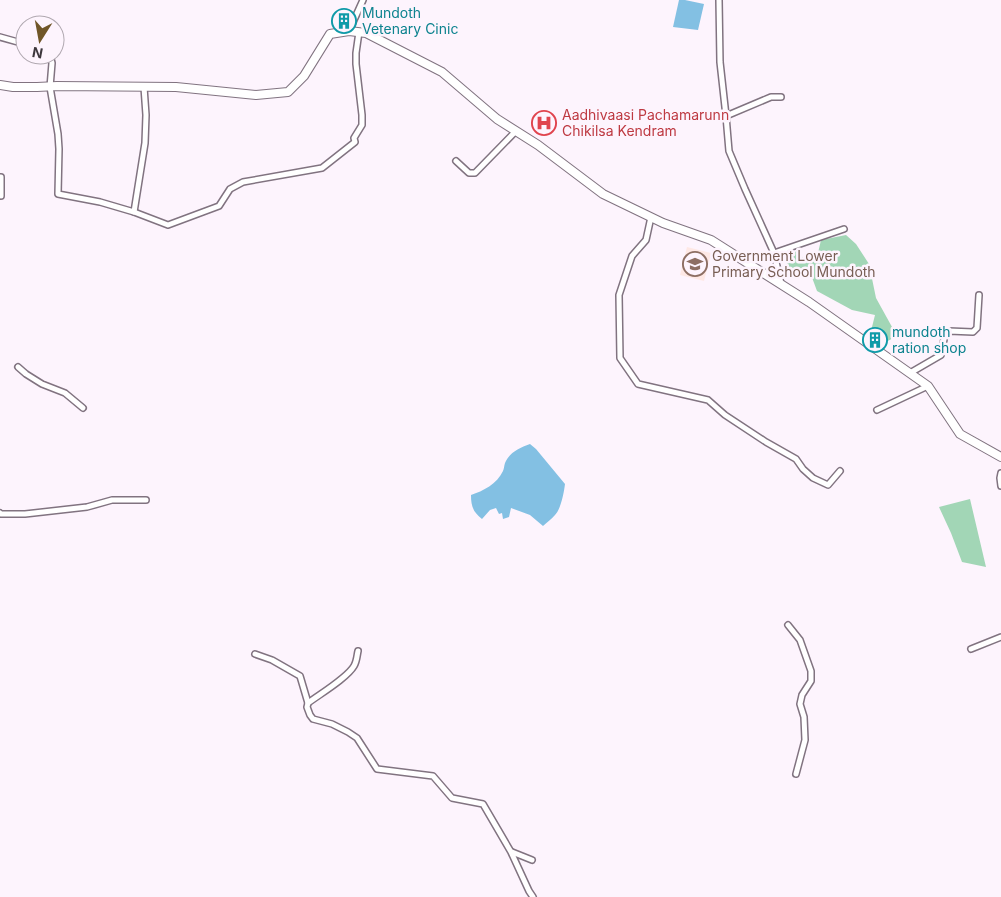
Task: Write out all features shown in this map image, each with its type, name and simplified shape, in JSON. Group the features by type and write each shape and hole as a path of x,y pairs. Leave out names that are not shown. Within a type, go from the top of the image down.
{"main road":[{"path":"0,84 14,87 176,87 256,96 288,92 304,76 330,34 349,31 366,33 442,72 497,119 538,145 603,194 651,217 711,240 808,302 928,386 960,434 1001,457"}],"street":[{"path":"349,31 362,0"},
{"path":"719,0 720,62 729,151 774,253 781,284"},
{"path":"52,65 50,87 59,149 58,194 100,202 168,225 219,206 230,189 243,182 322,168 355,142 354,138 362,125 356,64 359,32"},
{"path":"0,37 15,41"},
{"path":"134,212 145,143 144,87"},
{"path":"726,116 771,97 781,97"},
{"path":"456,161 469,173 475,173 516,130"},
{"path":"0,177 1,196"},
{"path":"651,217 646,240 632,256 619,295 620,358 638,384 708,400 725,415 796,459 813,478 828,485 840,471"},
{"path":"774,253 844,229"},
{"path":"910,373 941,356 945,334 949,331 973,332 977,328 979,295"},
{"path":"18,367 42,384 65,393 83,408"},
{"path":"877,410 928,386"},
{"path":"1001,473 1001,486"},
{"path":"0,513 11,515 25,514 87,507 112,500 146,500"},
{"path":"788,625 800,640 811,671 811,681 802,694 800,704 804,717 805,740 796,774"},
{"path":"971,649 1001,637"},
{"path":"308,702 339,681 351,670 355,664 358,651"},
{"path":"255,654 272,660 300,676 308,702 307,707 313,719 332,724 357,738 377,769 433,776 452,798 483,804 511,852 533,897"},
{"path":"511,852 532,860"}],"shaded area":[{"name":"Government Lower Primary School Mundoth","path":"687,247 711,253 704,281 680,275"}],"green space":[{"path":"846,235 856,244 869,264 876,298 897,336 873,349 870,335 875,315 852,310 817,291 810,272 793,272 783,258 797,251 805,260 818,253 821,240"},
{"path":"970,499 986,567 962,562 939,507"}],"water":[{"path":"679,0 704,4 698,30 673,27"},
{"path":"530,444 565,484 559,509 543,526 530,515 511,508 509,517 503,519 502,513 499,514 496,508 490,510 482,519 473,509 471,495 493,483 500,476 509,456"}],"place":[{"name":"Mundoth Vetenary Cinic","path":"344,21"},
{"name":"Aadhivaasi Pachamarunn Chikilsa Kendram","path":"544,123"},
{"name":"Government Lower Primary School Mundoth","path":"695,264"},
{"name":"mundoth ration shop","path":"875,340"}]}
